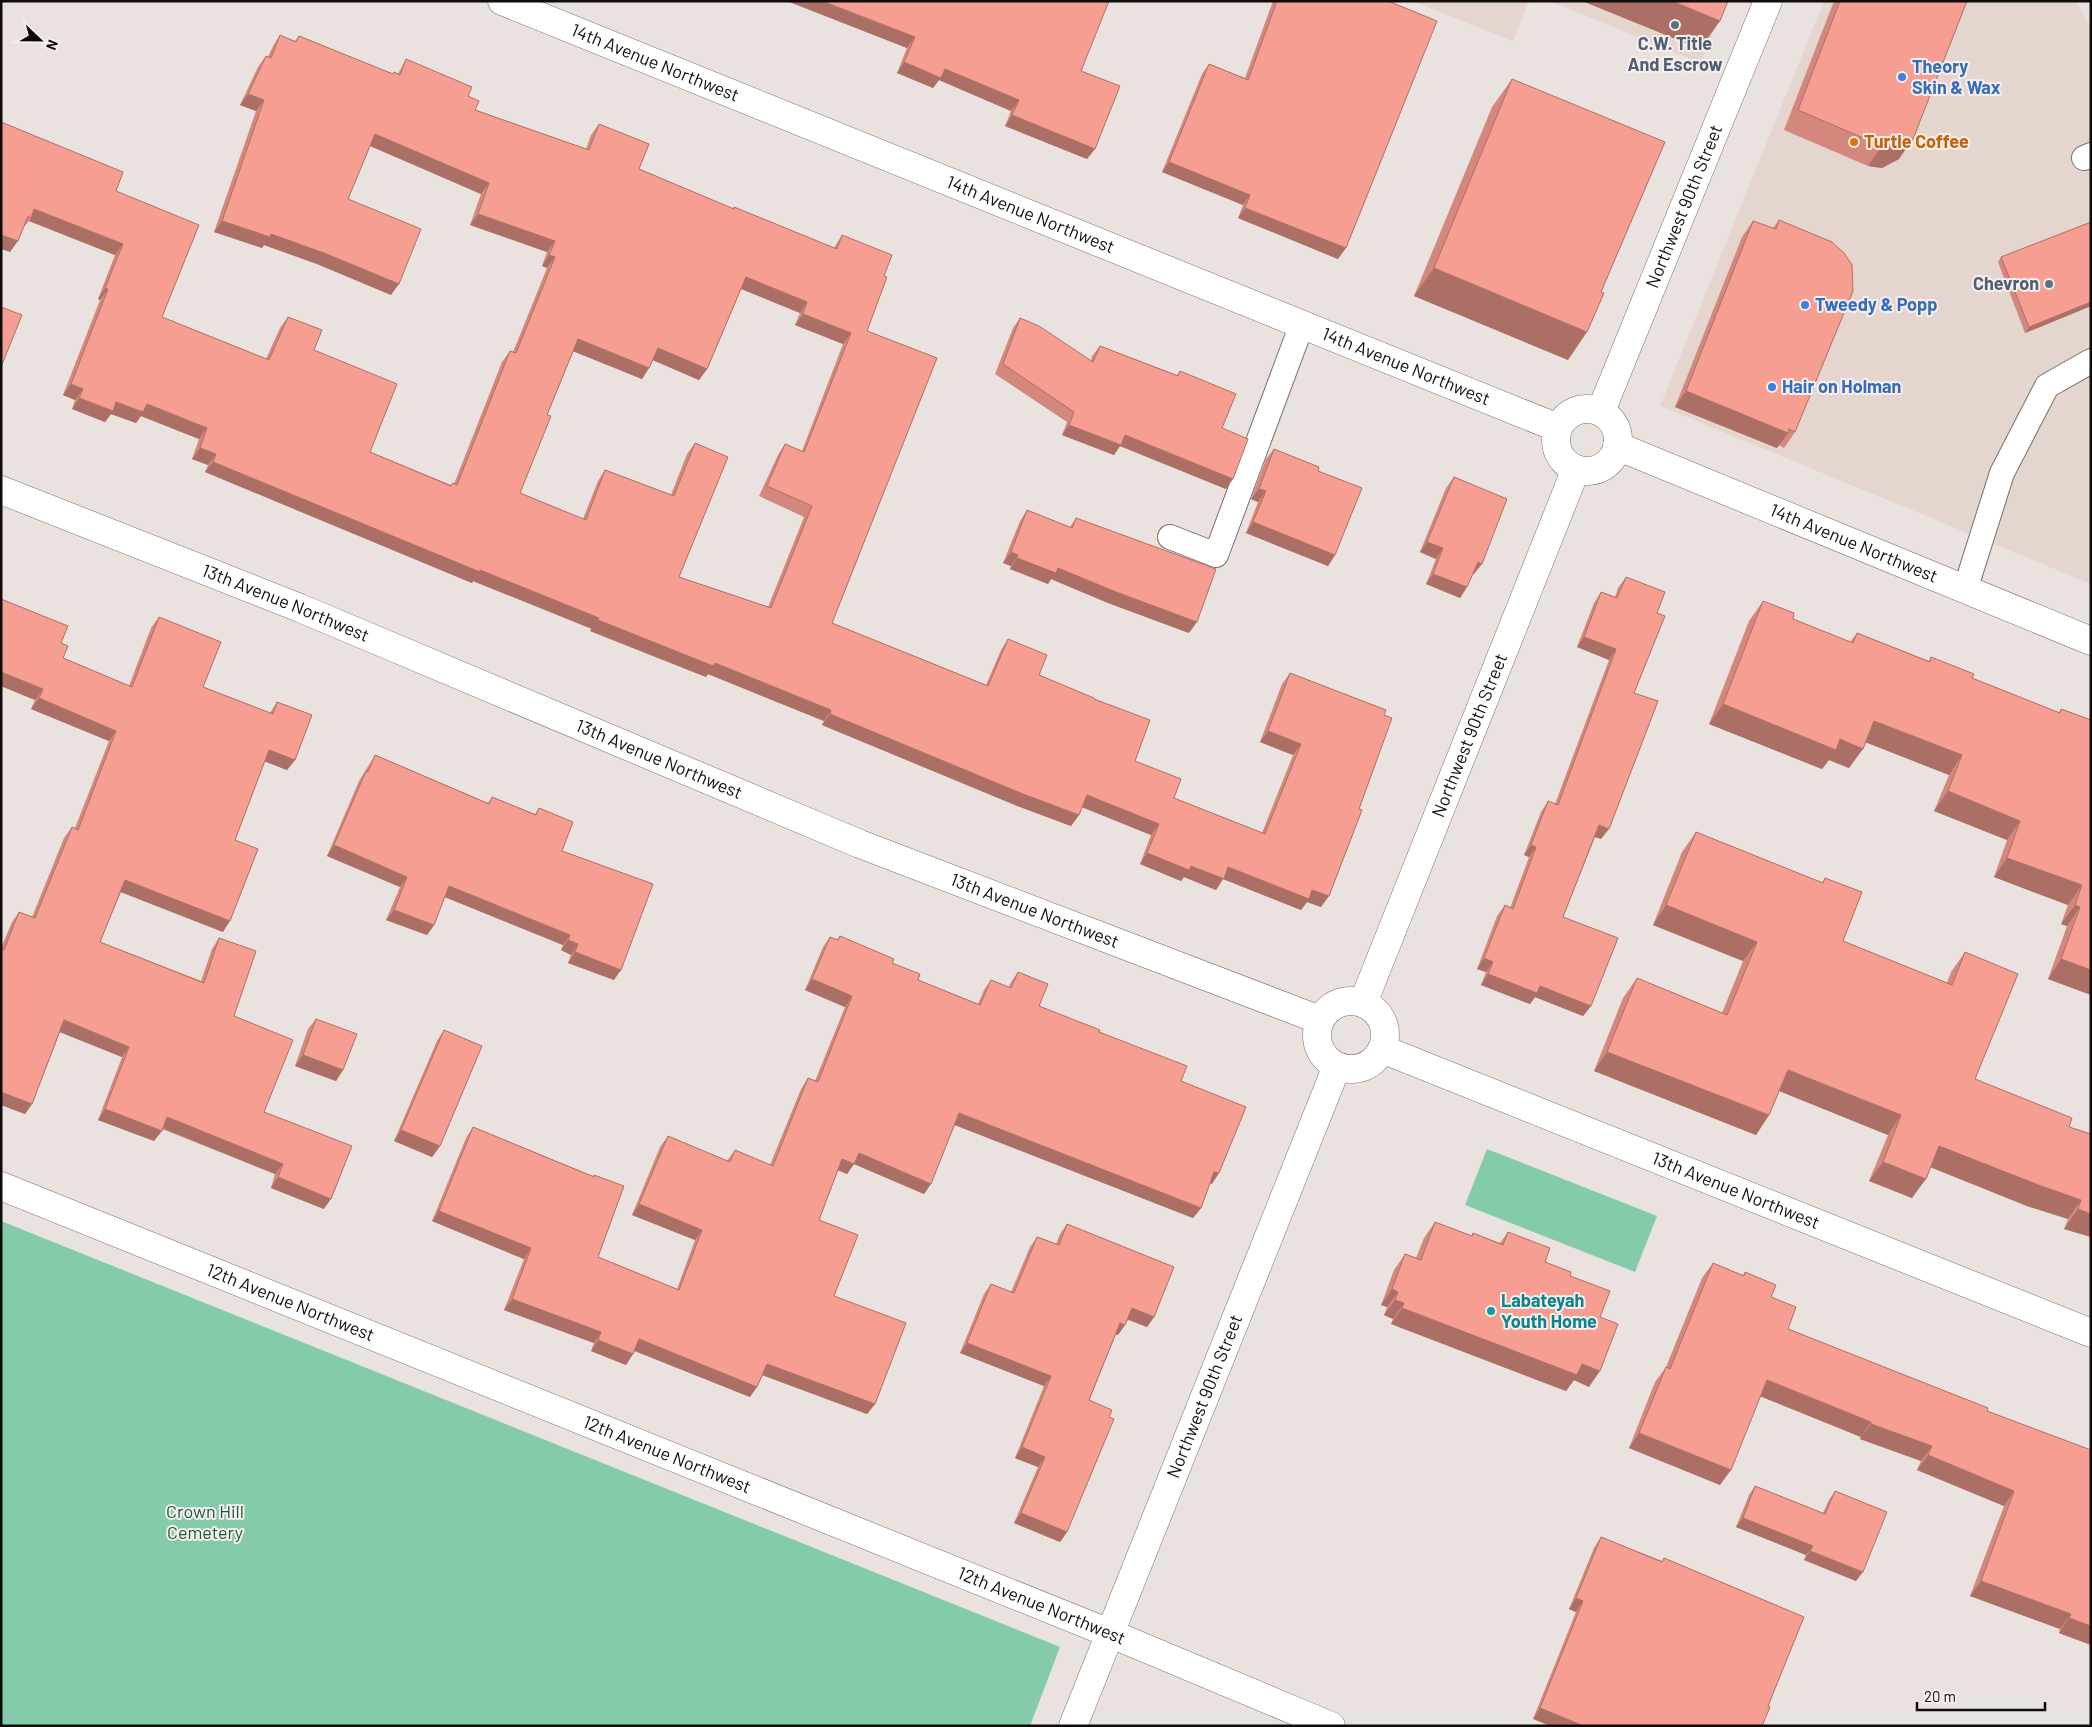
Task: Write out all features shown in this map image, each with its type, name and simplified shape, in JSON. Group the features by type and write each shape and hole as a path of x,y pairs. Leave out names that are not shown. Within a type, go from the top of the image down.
{"street":[{"name":"14th Avenue Northwest","path":"502,1 1558,428"},
{"name":"Northwest 90th Street","path":"1600,411 1768,1"},
{"path":"1586,408 1600,411 1612,420 1619,440 1617,451 1611,460 1602,467 1592,471 1576,469 1563,460 1557,451 1558,428 1568,415 1576,410 1586,408"},
{"name":"14th Avenue Northwest","path":"1617,446 2091,641"},
{"name":"Northwest 90th Street","path":"1363,1003 1576,469"},
{"name":"13th Avenue Northwest","path":"1,490 300,608 860,844 1320,1020"},
{"path":"1356,1000 1363,1003 1376,1012 1383,1022 1386,1032 1380,1054 1363,1067 1352,1069 1337,1066 1324,1057 1318,1047 1316,1036 1320,1020 1332,1005 1356,1000"},
{"name":"13th Avenue Northwest","path":"1382,1049 2091,1333"},
{"name":"Northwest 90th Street","path":"1073,1726 1337,1066"},
{"name":"12th Avenue Northwest","path":"1,1186 1109,1633 1331,1726"}],"lane":[{"path":"1170,537 1216,555 1302,324"},
{"path":"1964,590 2002,473 2048,386 2091,361"}],"shaded area":[{"path":"1412,1 1529,1 1513,41"},
{"name":"C.W. Title And Escrow","path":"1550,1 1726,1 1701,63"},
{"path":"1824,1 2076,1 2091,28 2091,584 1660,406"}],"green space":[{"path":"1487,1149 1657,1216 1635,1272 1465,1205"},
{"name":"Crown Hill Cemetery","path":"1,1221 1060,1647 1030,1726 1,1726"}],"building":[{"path":"822,1 1109,1 1081,71 1120,86 1095,149 1012,115 1019,100 945,69 941,78 904,62 915,37"},
{"path":"1277,1 1388,1 1437,21 1346,248 1245,208 1250,195 1169,162 1209,64 1248,80"},
{"path":"1672,1 1728,1 1720,21"},
{"path":"1840,1 1967,1 1913,139 1896,148 1882,146 1798,110"},
{"path":"280,35 296,42 299,36 393,74 394,72 400,75 406,59 472,87 468,96 479,101 475,110 589,150 599,124 649,144 639,169 837,249 842,235 892,255 884,276 887,277 867,331 937,358 832,623 988,686 1008,639 1047,655 1039,675 1094,699 1150,720 1135,761 1181,779 1174,798 1265,834 1301,744 1268,731 1290,673 1386,710 1384,715 1392,718 1359,809 1362,810 1329,896 1312,890 1309,899 1228,867 1224,879 1191,866 1189,870 1147,853 1159,824 1087,795 1079,815 1023,794 830,714 831,710 715,663 713,666 598,620 599,618 480,570 480,572 213,462 216,454 200,448 207,428 147,404 143,412 116,402 113,411 79,398 83,389 71,384 108,289 105,288 123,244 34,209 31,218 28,216 18,241 1,235 1,122 123,172 116,191 199,225 162,317 269,360 288,317 322,330 314,350 397,384 370,452 451,486 453,483 457,485 510,351 516,353 555,257 549,255 555,241 478,214 489,183 375,134 348,199 421,229 399,284 324,253 271,234 270,237 222,221 264,100 248,94 266,56 271,58","holes":["746,277 807,302 803,314 851,333 804,452 785,444 767,486 812,506 771,608 679,577 728,457 695,443 674,496 605,470 586,520 520,493 551,416 547,415 578,339 649,368 658,348 707,369"]},
{"path":"1512,79 1665,142 1601,292 1604,293 1587,332 1434,268"},
{"path":"1779,220 1832,242 1844,253 1852,265 1853,291 1795,432 1789,429 1788,433 1686,391 1753,221 1776,229"},
{"name":"Chevron","path":"2091,222 2091,302 2029,327 2001,257"},
{"path":"1,307 22,315 1,367"},
{"path":"1020,318 1039,326 1093,362 1100,346 1178,376 1180,371 1236,394 1222,428 1248,439 1233,479 1125,435 1121,445 1069,425 1074,412 1003,364"},
{"path":"1274,449 1319,467 1318,471 1362,488 1335,555 1253,522 1266,491 1259,489"},
{"path":"1454,477 1507,499 1482,564 1478,562 1467,587 1433,574 1443,548 1427,542"},
{"path":"1027,510 1072,528 1076,518 1216,569 1197,622 1058,568 1056,573 1017,558 1018,555 1011,552"},
{"path":"1626,577 1665,592 1657,613 1665,616 1634,693 1658,701 1609,829 1599,825 1563,917 1618,938 1591,1006 1540,986 1537,993 1488,974 1493,962 1484,958 1505,905 1513,909 1536,847 1531,845 1548,801 1558,805 1616,649 1584,637 1601,592 1617,598"},
{"path":"1,599 68,626 61,643 68,646 63,658 132,687 159,617 221,642 203,687 273,714 277,702 312,715 295,760 269,750 235,840 258,849 230,921 125,880 100,942 204,983 219,938 256,951 234,1016 293,1040 264,1112 352,1146 331,1199 278,1177 283,1164 167,1117 162,1131 105,1109 129,1047 64,1020 32,1104 1,1092 1,949 4,950 19,912 35,918 72,827 78,830 116,731 39,698 43,689 1,672"},
{"path":"1763,601 1794,613 1793,619 1853,643 1857,633 1930,662 1931,657 1974,674 1972,678 2060,713 2061,709 2091,720 2091,970 2061,959 2080,907 2075,905 2082,885 2007,858 2020,821 1948,791 1962,755 1874,721 1863,749 1840,739 1836,750 1723,704"},
{"path":"375,755 489,804 492,797 536,815 539,808 573,822 562,851 653,884 621,970 575,952 578,944 568,940 570,935 449,886 434,925 394,910 407,877 334,845 366,771 368,772"},
{"path":"1696,832 1823,883 1825,878 1862,892 1843,941 1952,985 1965,952 2018,974 1975,1079 2072,1118 2069,1127 2091,1134 2091,1214 2078,1209 2081,1200 1939,1146 1926,1179 1883,1162 1901,1115 1788,1070 1769,1115 1607,1052 1637,978 1727,1015 1757,942 1666,905"},
{"path":"840,936 894,959 892,963 920,974 918,980 980,1005 991,980 1011,988 1018,972 1048,984 1039,1006 1100,1030 1099,1032 1187,1066 1181,1081 1246,1107 1219,1173 1214,1172 1201,1208 959,1113 931,1184 859,1153 854,1164 842,1159 819,1220 858,1235 834,1296 906,1323 875,1404 767,1364 757,1387 639,1339 633,1354 598,1340 601,1332 512,1299 531,1248 439,1211 473,1127 594,1177 594,1175 624,1186 598,1257 679,1290 702,1230 639,1204 668,1136 730,1162 735,1150 773,1166 808,1078 818,1082 852,996 812,979 830,937 838,940"},
{"path":"316,1019 357,1034 343,1070 303,1055"},
{"path":"444,1030 482,1046 440,1146 401,1130"},
{"name":"Labateyah Youth Home","path":"1435,1222 1472,1236 1473,1233 1503,1245 1508,1232 1550,1248 1545,1262 1571,1272 1570,1276 1610,1291 1600,1317 1618,1324 1600,1371 1582,1364 1577,1375 1402,1308 1404,1303 1395,1300 1398,1292 1392,1289 1405,1254 1421,1260"},
{"path":"1067,1224 1174,1267 1154,1317 1132,1308 1125,1325 1120,1323 1089,1400 1112,1410 1109,1417 1114,1419 1067,1532 1021,1513 1045,1457 1022,1447 1051,1376 967,1343 991,1284 1014,1293 1037,1237 1059,1245"},
{"path":"1713,1263 1744,1276 1745,1272 1776,1285 1771,1297 1796,1307 1788,1329 1988,1408 1987,1411 2091,1450 2091,1626 2069,1618 2071,1614 1981,1581 2014,1491 1928,1455 1932,1446 1871,1424 1871,1422 1767,1380 1731,1470 1639,1433 1666,1367 1670,1369"},
{"path":"1755,1486 1825,1514 1835,1491 1887,1512 1863,1572 1810,1551 1813,1546 1743,1518"},
{"path":"1601,1537 1662,1562 1664,1558 1804,1617 1768,1706 1770,1707 1762,1726 1584,1726 1540,1708 1583,1601 1576,1598"}],"place":[{"name":"C.W. Title And Escrow","path":"1675,25"},
{"name":"Theory Skin & Wax","path":"1902,77"},
{"name":"Turtle Coffee","path":"1854,142"},
{"name":"Chevron","path":"2049,284"},
{"name":"Tweedy & Popp","path":"1805,305"},
{"name":"Hair on Holman","path":"1772,387"},
{"name":"Labateyah Youth Home","path":"1491,1311"}]}
